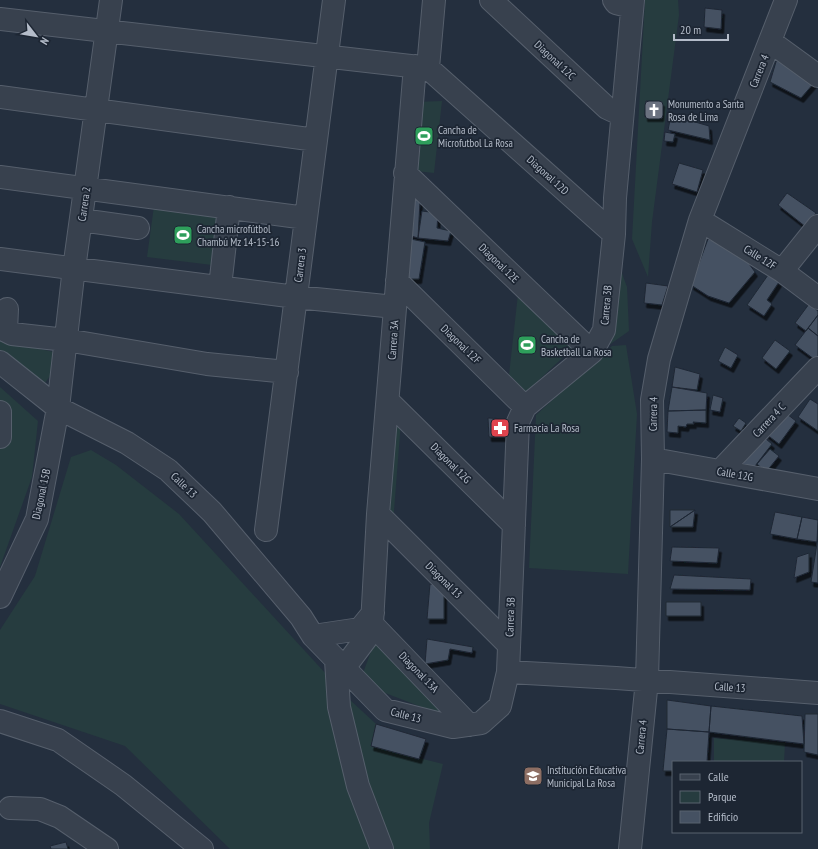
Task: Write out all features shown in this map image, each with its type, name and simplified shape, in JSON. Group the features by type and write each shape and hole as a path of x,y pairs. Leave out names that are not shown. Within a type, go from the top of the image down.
{"street":[{"name":"Carrera 2","path":"58,408 111,0"},
{"name":"Carrera 3","path":"266,530 334,0"},
{"name":"Carrera 3A","path":"371,619 405,173 434,0"},
{"name":"Diagonal 12C","path":"491,0 607,108 622,115"},
{"name":"Carrera 4","path":"630,849 646,680 653,459 652,400 659,359 700,220 771,42 786,0"},
{"name":"Carrera 3B","path":"508,672 518,422 525,407 592,352 604,330 614,234 615,198 622,115 626,2"},
{"path":"0,19 422,67"},
{"path":"771,42 818,76"},
{"name":"Diagonal 12D","path":"422,67 614,234"},
{"path":"0,97 316,140"},
{"name":"Diagonal 12E","path":"405,173 592,352"},
{"path":"0,177 306,218"},
{"path":"220,287 229,207"},
{"path":"82,220 138,228"},
{"name":"Calle 12F","path":"700,220 782,270 818,298"},
{"path":"782,270 818,226"},
{"path":"0,259 296,297 395,307"},
{"name":"Diagonal 12F","path":"397,281 525,407"},
{"path":"7,309 7,332 66,340 207,364 287,372"},
{"path":"0,362 58,408"},
{"name":"Carrera 4 C","path":"720,471 818,368"},
{"name":"Diagonal 12G","path":"388,401 514,526"},
{"name":"Diagonal 15B","path":"0,597 37,519 58,408"},
{"name":"Calle 13","path":"58,408 127,443 168,470 212,512 301,617 313,636 385,710 453,727 481,723 500,706 508,672 646,680 818,693"},
{"path":"0,412 0,437"},
{"name":"Calle 12G","path":"653,459 818,489"},
{"name":"Diagonal 13","path":"378,514 510,645"},
{"path":"313,636 360,629 371,619"},
{"path":"371,619 368,636 340,664 339,707 358,786 382,849"},
{"name":"Diagonal 13A","path":"371,619 469,725"},
{"path":"0,721 58,740 123,785 202,849"},
{"path":"10,808 40,810 60,817 107,849"}],"green space":[{"path":"645,0 678,0 679,15 652,222 648,277 632,239"},
{"name":"Cancha de Microfutbol La Rosa","path":"442,101 434,173 406,170 415,102"},
{"name":"Cancha microfútbol Chambú Mz 14-15-16","path":"154,206 219,213 212,265 147,257"},
{"path":"614,251 627,287 629,331 602,350"},
{"path":"518,294 574,347 522,396 508,384"},
{"path":"0,300 3,300 2,341 54,352 50,376 42,387 0,357"},
{"path":"626,345 637,414 628,574 529,568 536,415 612,346"},
{"path":"0,387 38,421 32,477 0,567"},
{"path":"389,410 401,421 393,524 381,511"},
{"path":"91,450 116,465 179,514 349,699 376,724 371,746 443,764 429,823 430,849 230,849 125,746 0,704 0,630 35,576 71,457"},
{"path":"376,638 445,716 380,691 363,673"},
{"path":"714,738 785,743 784,761 714,761"}],"building":[{"path":"705,8 722,10 721,29 704,27"},
{"path":"778,55 814,83 801,98 770,82"},
{"name":"Monumento a Santa Rosa de Lima","path":"646,101 662,102 661,117 645,117"},
{"path":"671,115 709,126 710,140 668,130"},
{"path":"665,132 675,134 673,142 664,141"},
{"path":"679,163 703,170 697,192 672,184"},
{"path":"787,193 816,213 806,227 778,205"},
{"path":"404,198 420,201 418,238 401,233"},
{"path":"422,211 438,213 437,228 451,231 448,241 418,238"},
{"path":"401,237 425,242 419,279 398,279"},
{"path":"708,239 723,244 747,261 755,272 729,303 708,296 691,285"},
{"path":"768,275 779,282 767,300 772,304 764,316 747,305"},
{"path":"646,283 668,286 662,305 644,303"},
{"path":"809,304 818,311 818,315 806,331 795,323"},
{"path":"818,315 818,336 808,328"},
{"path":"808,328 818,336 818,362 795,345"},
{"path":"775,340 790,351 776,369 762,358"},
{"path":"725,347 738,355 731,368 718,361"},
{"path":"675,367 700,374 697,390 672,387"},
{"path":"672,387 707,393 706,410 668,411"},
{"path":"713,395 723,398 720,412 710,410"},
{"path":"810,399 818,404 818,431 798,417"},
{"path":"706,410 706,423 693,422 694,424 687,424 686,427 678,426 678,433 667,432 668,411"},
{"path":"783,411 796,421 779,444 766,434"},
{"path":"488,418 506,419 505,437 489,437"},
{"path":"739,418 746,423 741,431 733,426"},
{"path":"760,434 772,444 752,470 739,461"},
{"path":"770,449 779,456 766,472 757,464"},
{"path":"670,510 695,510 670,527"},
{"path":"695,510 693,527 670,527"},
{"path":"775,512 802,517 797,539 770,534"},
{"path":"802,517 818,520 817,542 797,539"},
{"path":"818,537 818,583 811,582"},
{"path":"672,547 719,548 717,563 670,561"},
{"path":"809,553 809,572 794,578 797,557"},
{"path":"674,575 751,579 750,590 670,589"},
{"path":"430,584 444,587 444,619 427,619"},
{"path":"666,602 701,602 701,616 666,616"},
{"path":"427,639 473,647 472,653 450,649 448,660 425,664"},
{"path":"667,700 711,706 709,732 667,729"},
{"path":"711,706 802,716 804,744 709,732"},
{"path":"805,714 818,714 818,755 804,752"},
{"path":"376,724 426,739 419,759 371,746"},
{"path":"667,729 709,732 707,761 672,761 672,771 663,771"},
{"path":"66,842 68,849 51,849 50,846"}],"place":[{"name":"Monumento a Santa Rosa de Lima","path":"654,110"},
{"name":"Cancha de Microfutbol La Rosa","path":"424,136"},
{"name":"Cancha microfútbol Chambú Mz 14-15-16","path":"183,235"},
{"name":"Cancha de Basketball La Rosa","path":"527,345"},
{"name":"Farmacia La Rosa","path":"500,428"},
{"name":"Institución Educativa Municipal La Rosa","path":"533,776"}]}
